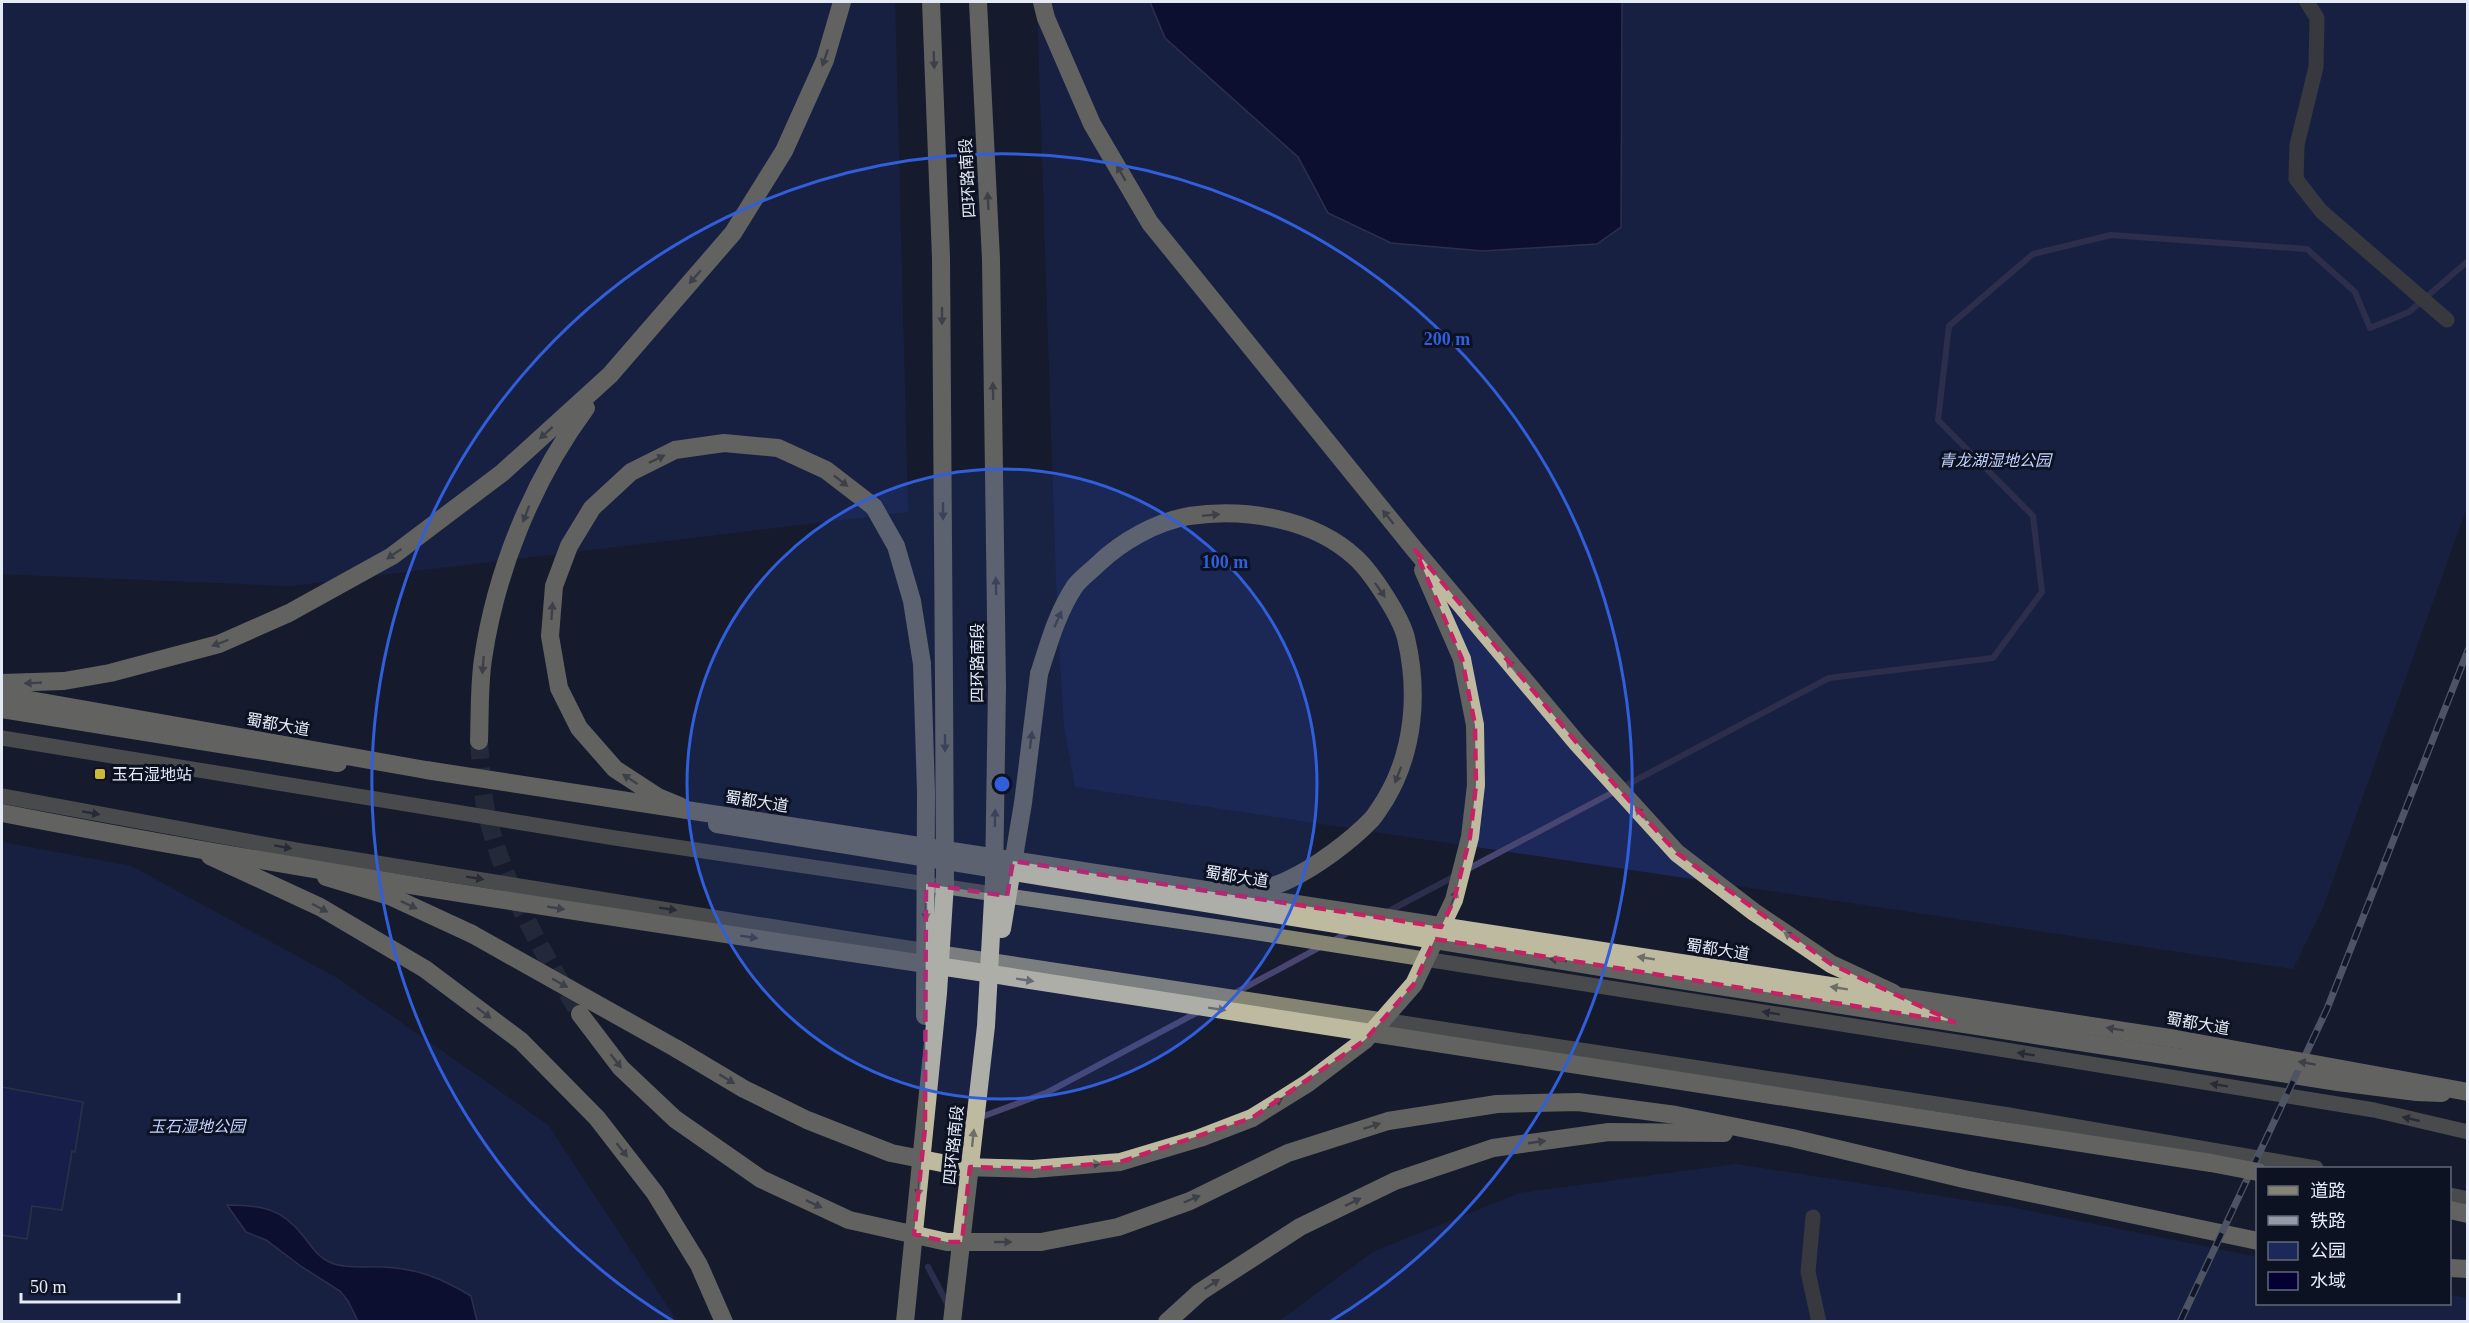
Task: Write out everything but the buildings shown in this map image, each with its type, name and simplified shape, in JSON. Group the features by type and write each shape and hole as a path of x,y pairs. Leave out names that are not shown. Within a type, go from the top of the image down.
{"highway":[{"path":"479,741 482,660 504,571 535,490 564,437 610,375 734,233 784,151 825,60 842,2"},
{"name":"四环路南段","path":"905,1322 938,993 945,884 941,258 932,2"},
{"name":"四环路南段","path":"952,1322 986,1026 994,881 997,687 991,259 978,2"},
{"path":"1042,2 1092,124 1150,224 1576,744 1677,853 1754,912 1831,964 1954,1022"},
{"path":"2,683 64,681 110,673 219,644 289,613 392,556 502,473 610,375"},
{"path":"720,824 658,796 615,769 579,728 559,688 550,636 554,586 569,546 592,508 631,472 675,450 724,443 778,448 826,470 874,507 896,546 912,601 922,664 926,792 925,1128"},
{"path":"986,1026 1023,803 1039,674 1057,618 1076,584 1105,557 1140,533 1187,517 1229,513 1278,518 1318,533 1355,558 1382,591 1406,636 1413,677 1412,731 1396,781 1373,818 1335,851 1287,881 1210,902"},
{"path":"2,815 30,823 315,874 392,897 472,934 744,1089 807,1120 891,1153 962,1167 1033,1169 1120,1162 1200,1138 1252,1118 1308,1083 1365,1040 1414,984 1454,900 1470,837 1476,785 1475,725 1462,659 1415,550"},
{"name":"蜀都大道","path":"2,695 426,770 2176,1039 2468,1093"},
{"path":"2,709 1210,902 1687,981 2338,1082 2417,1092 2468,1093"},
{"path":"2,815 440,890 1316,1024 2256,1172"},
{"path":"210,856 320,907 415,964 521,1041 597,1118 655,1193 699,1265 724,1322"},
{"path":"580,1014 621,1068 675,1119 761,1179 849,1220 947,1242 1041,1242 1118,1227 1190,1201 1288,1153 1389,1121 1497,1104 1578,1102 1676,1115 1792,1138 1964,1179 2256,1241"},
{"path":"1167,1322 1200,1292 1300,1227 1395,1181 1493,1148 1609,1132 1735,1134 1792,1138"},
{"path":"2451,1210 2468,1214"},
{"path":"2451,1268 2468,1269"}],"main road":[{"path":"2,738 603,836 1252,932 1969,1044 2374,1110 2468,1132"},
{"path":"2,796 296,850 850,939 2009,1115 2310,1167"},
{"path":"2451,1195 2468,1199"}],"street":[{"path":"2307,2 2317,18 2316,67 2297,145 2296,180 2321,211 2447,320"},
{"path":"1813,1217 1808,1272 1819,1322"}],"highlighted area":[{"path":"1415,550 1577,743 1677,853 1831,964 1954,1022 1435,939 1414,984 1365,1040 1252,1118 1120,1162 1033,1169 970,1167 962,1242 947,1242 914,1234 925,1128 926,884 1007,896 1013,861 1441,927 1454,900 1470,837 1476,785 1475,725 1462,659"}],"green space":[{"path":"2,2 895,2 908,512 289,586 2,574"},
{"name":"青龙湖湿地公园","path":"1037,2 2467,2 2467,507 2322,910 2293,969 1075,787 1064,726 1057,613"},
{"name":"玉石湿地公园","path":"2,842 131,866 337,978 548,1125 677,1321 2,1321"},
{"path":"1736,1164 2015,1208 2256,1257 2256,1305 2451,1305 2451,1295 2468,1298 2467,1322 1278,1322 1373,1252 1520,1193"}],"water":[{"path":"1150,2 1622,2 1621,227 1597,244 1483,251 1391,243 1328,213 1298,157 1165,38"},
{"path":"227,1205 251,1206 279,1214 296,1227 320,1256 334,1264 397,1268 440,1279 471,1296 477,1321 358,1321 340,1291 302,1267 266,1240 246,1232"}],"waterway":[{"path":"1466,870 1829,678 1993,658 2042,592 2033,516 1938,420 1949,326 2033,254 2111,235 2307,249 2355,292 2370,328 2409,312 2468,261"},
{"path":"1387,912 1457,875"},
{"path":"1331,942 1351,931"},
{"path":"1233,994 1322,946"},
{"path":"952,1128 1048,1092 1200,1011"},
{"path":"928,1267 948,1305"}],"tunnel":[{"path":"479,741 484,802 502,865 551,966 580,1014"}],"railway":[{"path":"2180,1322 2327,1009 2468,650"}],"place":[{"name":"玉石湿地站","path":"100,774"}]}
